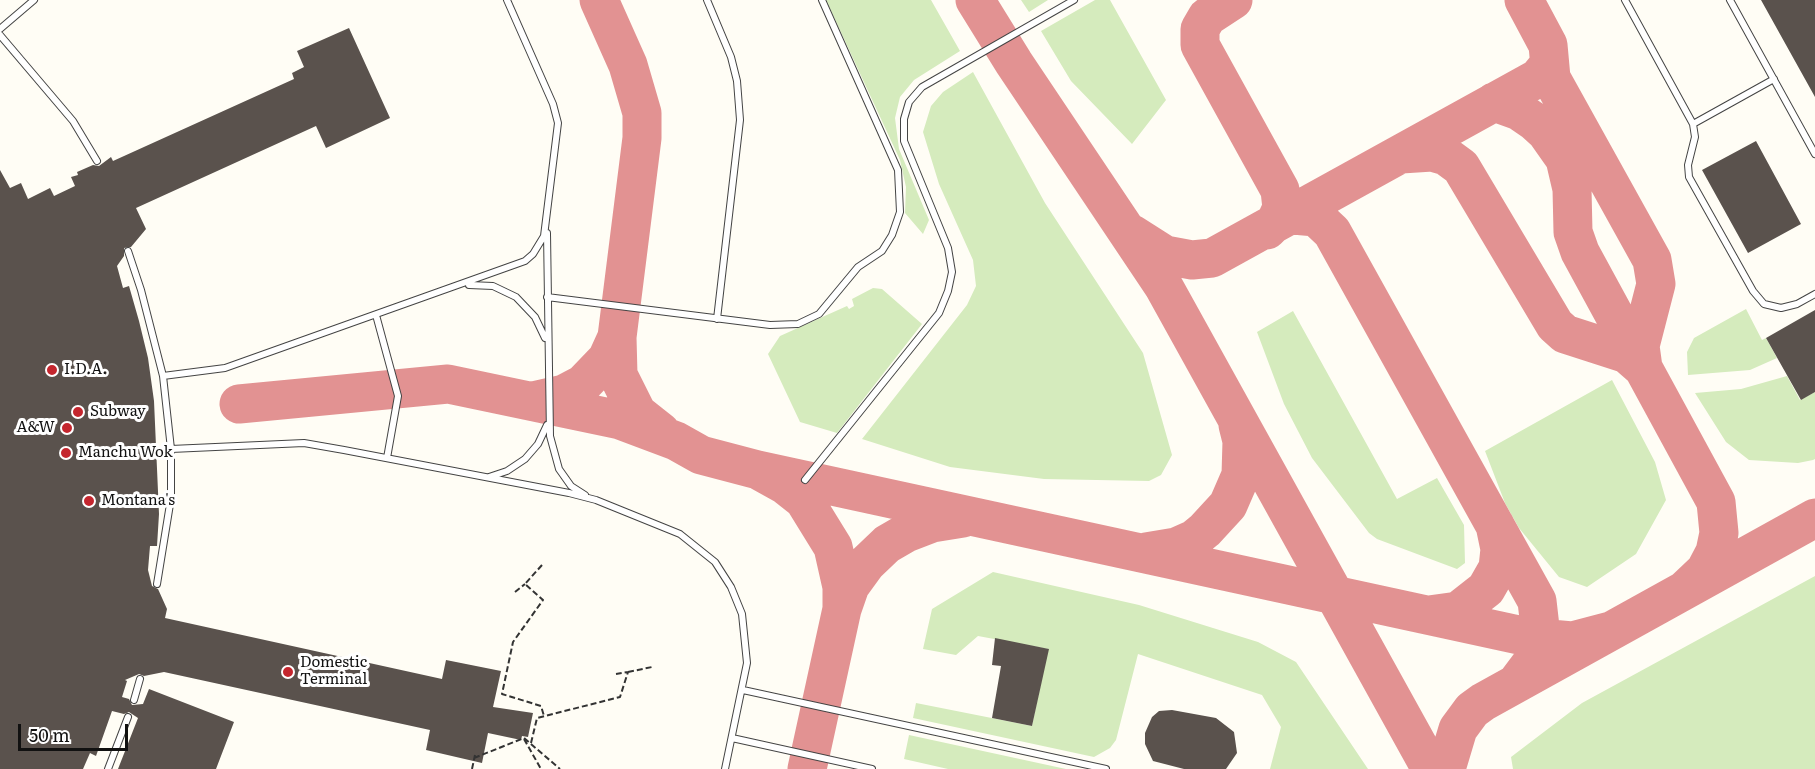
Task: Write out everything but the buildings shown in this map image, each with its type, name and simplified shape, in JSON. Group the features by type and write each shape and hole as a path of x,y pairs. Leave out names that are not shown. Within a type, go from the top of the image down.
{"lane":[{"path":"0,29 34,0"},
{"path":"507,0 557,114 557,134 547,222 548,421 552,449 560,469 572,486 596,500"},
{"path":"707,0 731,57 738,91 740,120 717,319"},
{"path":"546,297 780,326 812,319 822,311 858,267 882,251 897,224 901,197 898,170 822,0"},
{"path":"805,480 939,313 948,291 952,272 948,248 904,141 904,119 909,102 922,87 1074,0"},
{"path":"1625,0 1693,124 1695,137 1688,165 1689,177 1753,291 1764,304 1781,308 1797,304 1815,294"},
{"path":"1730,0 1815,154"},
{"path":"0,35 73,121 98,161"},
{"path":"1693,124 1773,79"},
{"path":"163,376 225,368 525,261 538,247 547,222"},
{"path":"128,251 141,290 163,376 171,449 171,498 158,584"},
{"path":"462,285 493,286 516,297 536,316 548,348"},
{"path":"376,315 398,396 387,458"},
{"path":"481,477 500,475 525,459 543,435 548,421"},
{"path":"171,449 304,443 596,500 666,526 693,542 715,562 732,587 742,614 747,663 725,769"},
{"path":"134,700 140,679"},
{"path":"743,690 1106,769"},
{"path":"108,769 128,717"},
{"path":"732,738 872,769"}],"path":[{"path":"515,592 520,591 542,565"},
{"path":"525,584 543,600 513,642 502,694 541,706 544,716"},
{"path":"616,674 652,667"},
{"path":"531,743 537,718 620,697 628,672"},
{"path":"524,739 541,769"},
{"path":"472,769 475,757 524,739 561,769"}],"green space":[{"path":"826,0 931,0 960,51 914,80 900,97 895,118 899,149 929,220 923,234 905,213 906,187 900,160"},
{"path":"1021,0 1048,0 1029,12"},
{"path":"1095,0 1110,0 1166,100 1132,144 1071,81 1041,31"},
{"path":"973,72 1045,203 1143,353 1172,455 1161,475 1149,481 1044,479 950,467 862,439 967,305 976,286 973,260 939,184 923,132 931,106 943,92"},
{"path":"873,288 882,289 922,324 837,433 800,422 768,354 780,336 847,306 849,309 854,306 852,299"},
{"path":"1746,309 1762,340 1766,338 1777,358 1750,370 1688,375 1687,352 1694,338"},
{"path":"1293,311 1397,499 1437,478 1464,525 1465,563 1457,569 1377,539 1369,533 1312,458 1284,404 1257,332"},
{"path":"1787,376 1800,400 1815,392 1815,459 1813,460 1798,463 1749,460 1726,442 1695,393 1741,389"},
{"path":"1612,380 1655,462 1666,500 1636,554 1587,587 1559,577 1519,528 1505,503 1485,451"},
{"path":"993,572 1139,605 1258,642 1296,662 1368,769 1270,769 1281,727 1262,695 1138,654 1116,740 1110,748 1094,757 913,718 916,703 1032,726 1048,649 978,636 956,655 923,649 932,609"},
{"path":"1815,576 1815,769 1513,769 1511,757 1582,703"},
{"path":"909,735 1066,769 948,769 904,759"}],"taxiway":[{"path":"599,0 628,65 642,113 642,138 617,337 618,375 637,413 661,432"},
{"path":"975,0 1014,63 1164,287 1431,769"},
{"path":"1233,0 1207,17 1200,29 1200,45 1280,190 1282,208 1276,221 1267,230"},
{"path":"1524,0 1548,45 1551,78 1652,260 1656,284 1640,346 1643,368"},
{"path":"1132,234 1165,255 1192,260 1212,258 1538,78 1547,67 1549,60"},
{"path":"1494,102 1519,111 1535,122 1546,132 1565,159 1572,189 1573,232 1580,252 1716,502 1719,533 1715,552 1705,571 1686,589"},
{"path":"1401,154 1432,152 1446,156 1461,167 1555,325 1565,334 1627,354 1643,368"},
{"path":"1293,215 1316,217 1332,232 1537,601 1541,636 1533,661 1518,681"},
{"path":"533,401 564,394 583,384 607,359 617,337"},
{"path":"239,404 448,384 620,420 676,441 701,455 758,470 785,485 804,500 833,547 842,587 842,609"},
{"path":"1146,552 1176,547 1194,539 1228,505 1241,475 1242,441 1238,425"},
{"path":"758,470 1528,637 1572,641 1610,631"},
{"path":"807,769 842,609 850,586 866,564 887,544 906,533 932,523 963,518"},
{"path":"1446,769 1458,729 1472,710 1483,702 1815,518"},
{"path":"1429,615 1458,611 1486,589 1498,568 1500,549 1495,525"}],"place":[{"name":"I.D.A.","path":"52,370"},
{"name":"Subway","path":"78,412"},
{"name":"A&W","path":"67,428"},
{"name":"Manchu Wok","path":"66,453"},
{"name":"Montana's","path":"89,501"},
{"name":"Domestic Terminal","path":"288,672"}]}
